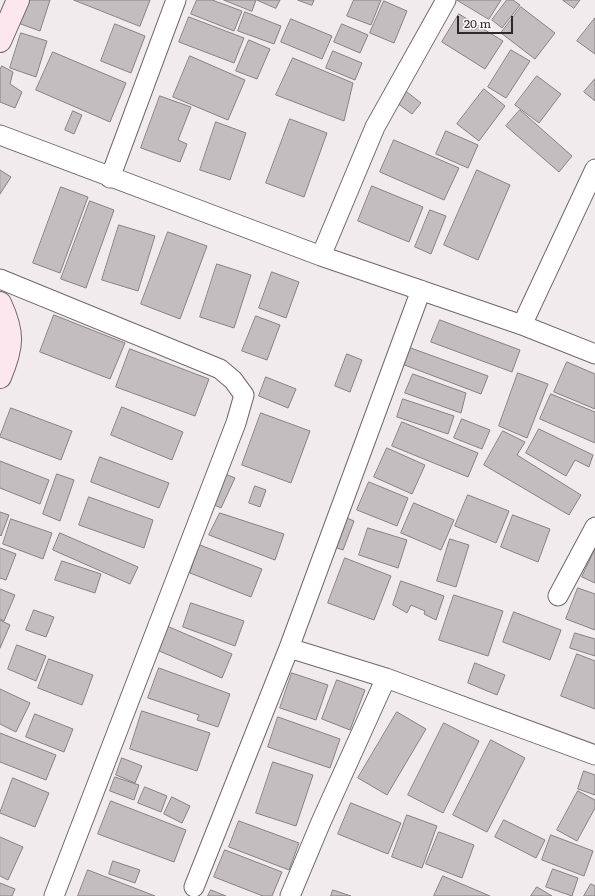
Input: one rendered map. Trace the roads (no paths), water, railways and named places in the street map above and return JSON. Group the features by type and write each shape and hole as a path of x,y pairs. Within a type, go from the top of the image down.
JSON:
{"street":[{"path":"0,41 18,0"},
{"path":"110,178 176,0"},
{"path":"321,256 375,127 446,0"},
{"path":"0,135 110,178 321,256 522,325 595,354"},
{"path":"522,325 595,169"},
{"path":"0,279 220,369 233,380 244,395 236,423 54,896"},
{"path":"194,887 288,648 421,290"},
{"path":"0,303 7,319 11,337 8,358 0,377"},
{"path":"558,596 595,527"},
{"path":"288,648 386,678 595,755"},
{"path":"290,896 321,822 386,678"}]}
